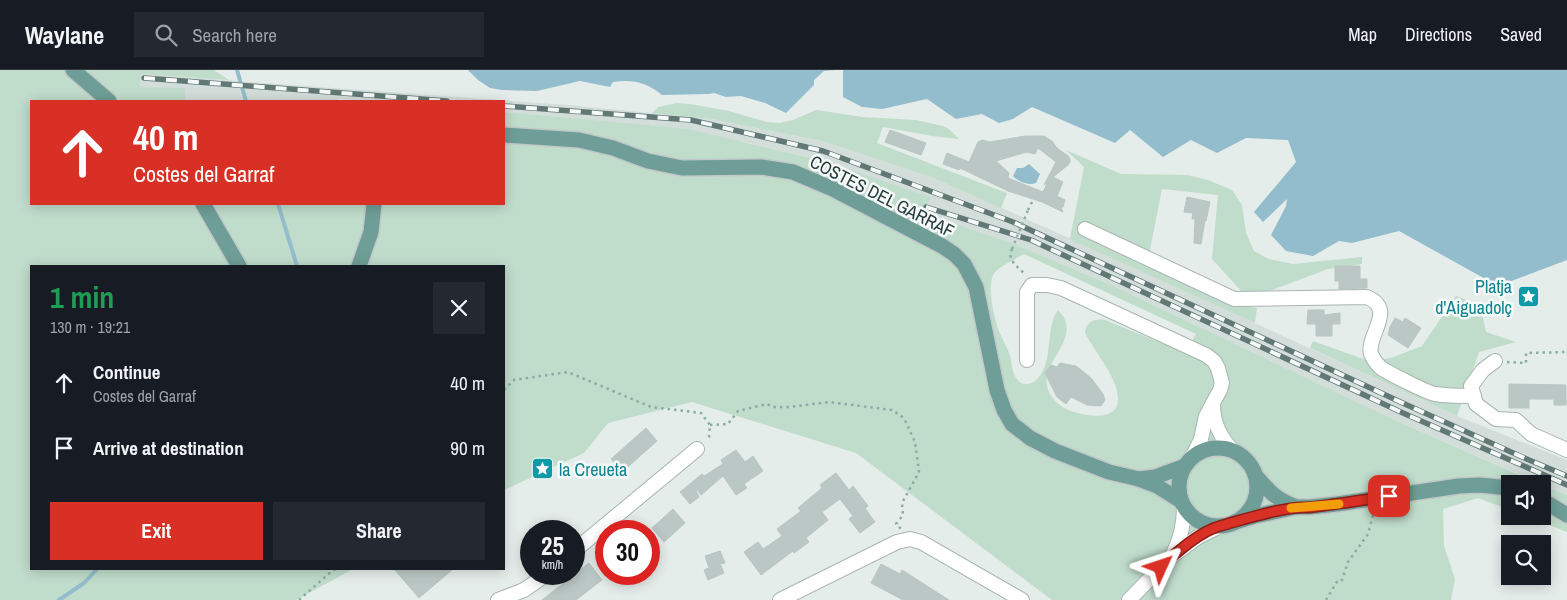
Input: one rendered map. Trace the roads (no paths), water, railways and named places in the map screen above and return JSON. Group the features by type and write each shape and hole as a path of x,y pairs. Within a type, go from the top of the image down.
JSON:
{"main road":[{"path":"73,70 108,100"},
{"name":"COSTES DEL GARRAF","path":"505,135 579,140 612,148 648,161 682,168 761,167 793,172 833,190 942,246 964,264 976,287 997,390 1004,410 1012,424 1030,438 1055,451 1109,472 1139,479 1157,486 1183,504"},
{"path":"204,205 238,265"},
{"path":"359,265 371,232 374,205"},
{"path":"1296,507 1281,501 1270,492 1246,460 1233,451 1212,449 1201,452 1189,462 1179,483 1183,504 1191,515 1199,522 1220,526 1296,507 1337,504 1459,486 1479,485 1501,487"},
{"name":"COSTES DEL GARRAF","path":"1139,479 1155,477 1189,462"},
{"path":"1235,522 1244,516 1254,502 1257,491 1255,474"},
{"path":"1551,505 1567,514"}],"street":[{"path":"1085,229 1234,299 1368,298 1376,301 1380,307 1380,315 1370,352 1381,368 1433,394 1474,396"},
{"path":"1027,360 1027,292 1032,285 1048,285 1061,288 1206,355 1214,361 1218,368 1221,376 1220,390 1206,416 1200,439 1189,462"},
{"path":"1495,361 1483,370 1471,386 1476,404 1496,419 1516,420 1531,434 1567,450"},
{"path":"1213,404 1213,414 1218,432 1233,451"},
{"path":"585,542 696,449"},
{"path":"1172,556 1184,526 1183,504"},
{"path":"1129,600 1172,556 1198,537 1220,526"},
{"path":"780,600 897,542 910,539 921,542 1022,600"},
{"path":"498,600 532,585"}],"water":[{"path":"468,70 836,70 824,71 814,80 814,85 786,113 765,103 741,96 726,97 714,93 662,95 645,84 632,81 613,82 610,87 580,81 537,91 502,90 490,88"},
{"path":"843,70 1567,70 1567,260 1498,286 1399,231 1352,243 1339,241 1313,256 1286,251 1271,235 1286,206 1287,199 1263,222 1254,212 1296,162 1288,140 1246,138 1217,153 1191,140 1163,157 1130,130 1115,143 1032,107 1013,119 999,123 982,114 956,119 927,99 882,109 862,107 843,97"},
{"path":"1029,164 1040,174 1036,183 1033,184 1024,183 1013,176 1017,168 1023,168"}],"waterway":[{"path":"237,70 246,100"},
{"path":"278,205 297,265"},
{"path":"59,600 84,583 96,570"}],"railway":[{"path":"144,78 434,100"},
{"path":"505,106 691,120 823,151 1013,222 1407,405 1567,476"},
{"path":"926,207 1031,240 1403,413 1567,485"}],"place":[{"name":"Platja d'Aiguadolç","path":"1528,296"},
{"name":"la Creueta","path":"543,469"}]}
